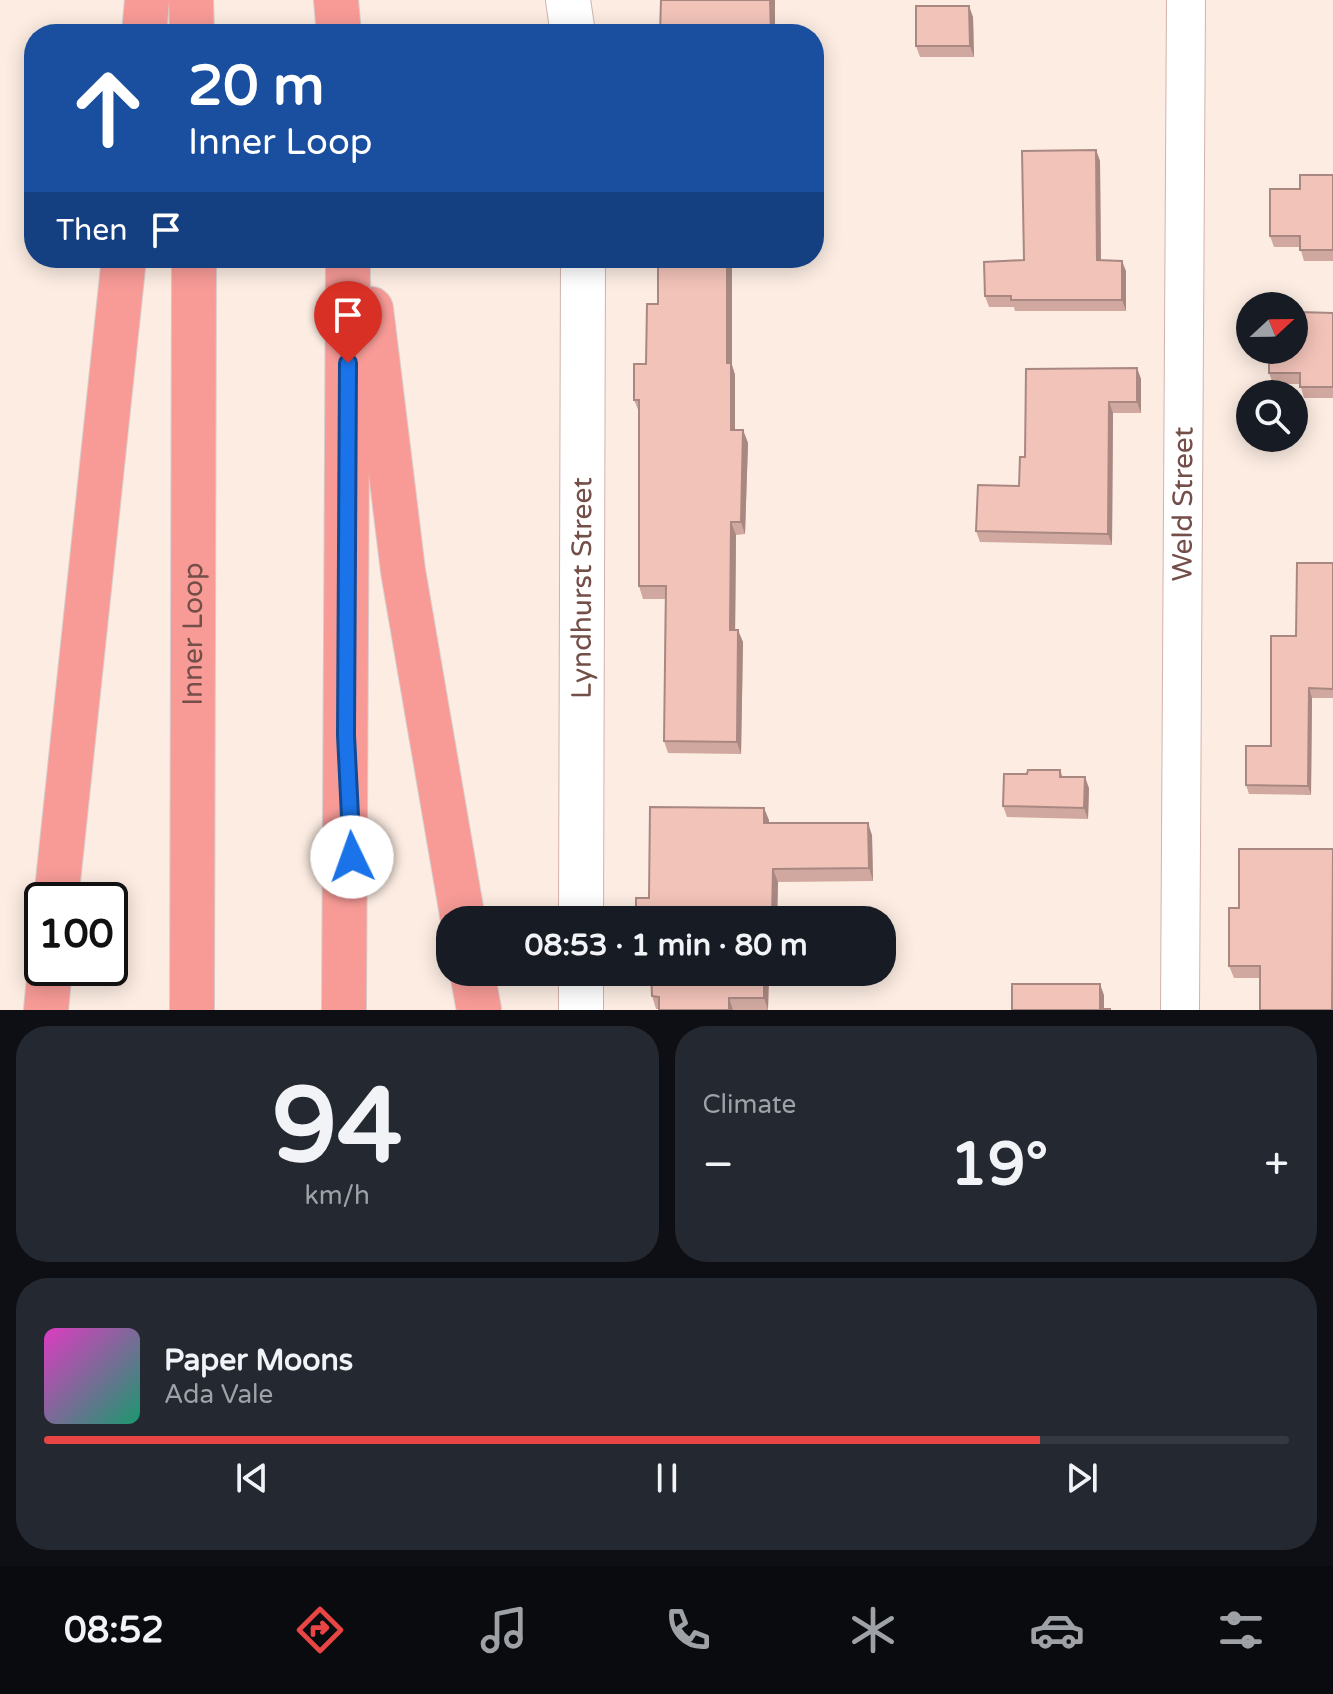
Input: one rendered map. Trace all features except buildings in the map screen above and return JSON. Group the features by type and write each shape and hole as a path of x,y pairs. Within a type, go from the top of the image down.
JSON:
{"highway":[{"path":"145,24 147,0"},
{"path":"191,0 192,24"},
{"path":"336,0 338,24"},
{"path":"58,882 123,268"},
{"name":"Inner Loop","path":"194,268 194,1010"},
{"path":"344,1010 348,268"},
{"path":"366,268 403,571 461,906"},
{"path":"346,735 359,1010"},
{"path":"46,1010 48,986"},
{"path":"475,986 479,1010"}],"street":[{"path":"568,0 572,24"},
{"name":"Weld Street","path":"1180,1010 1186,0"},
{"name":"Lyndhurst Street","path":"581,906 583,268"},
{"path":"581,986 581,1010"}],"route":[{"path":"348,363 346,735 352,857"}]}
